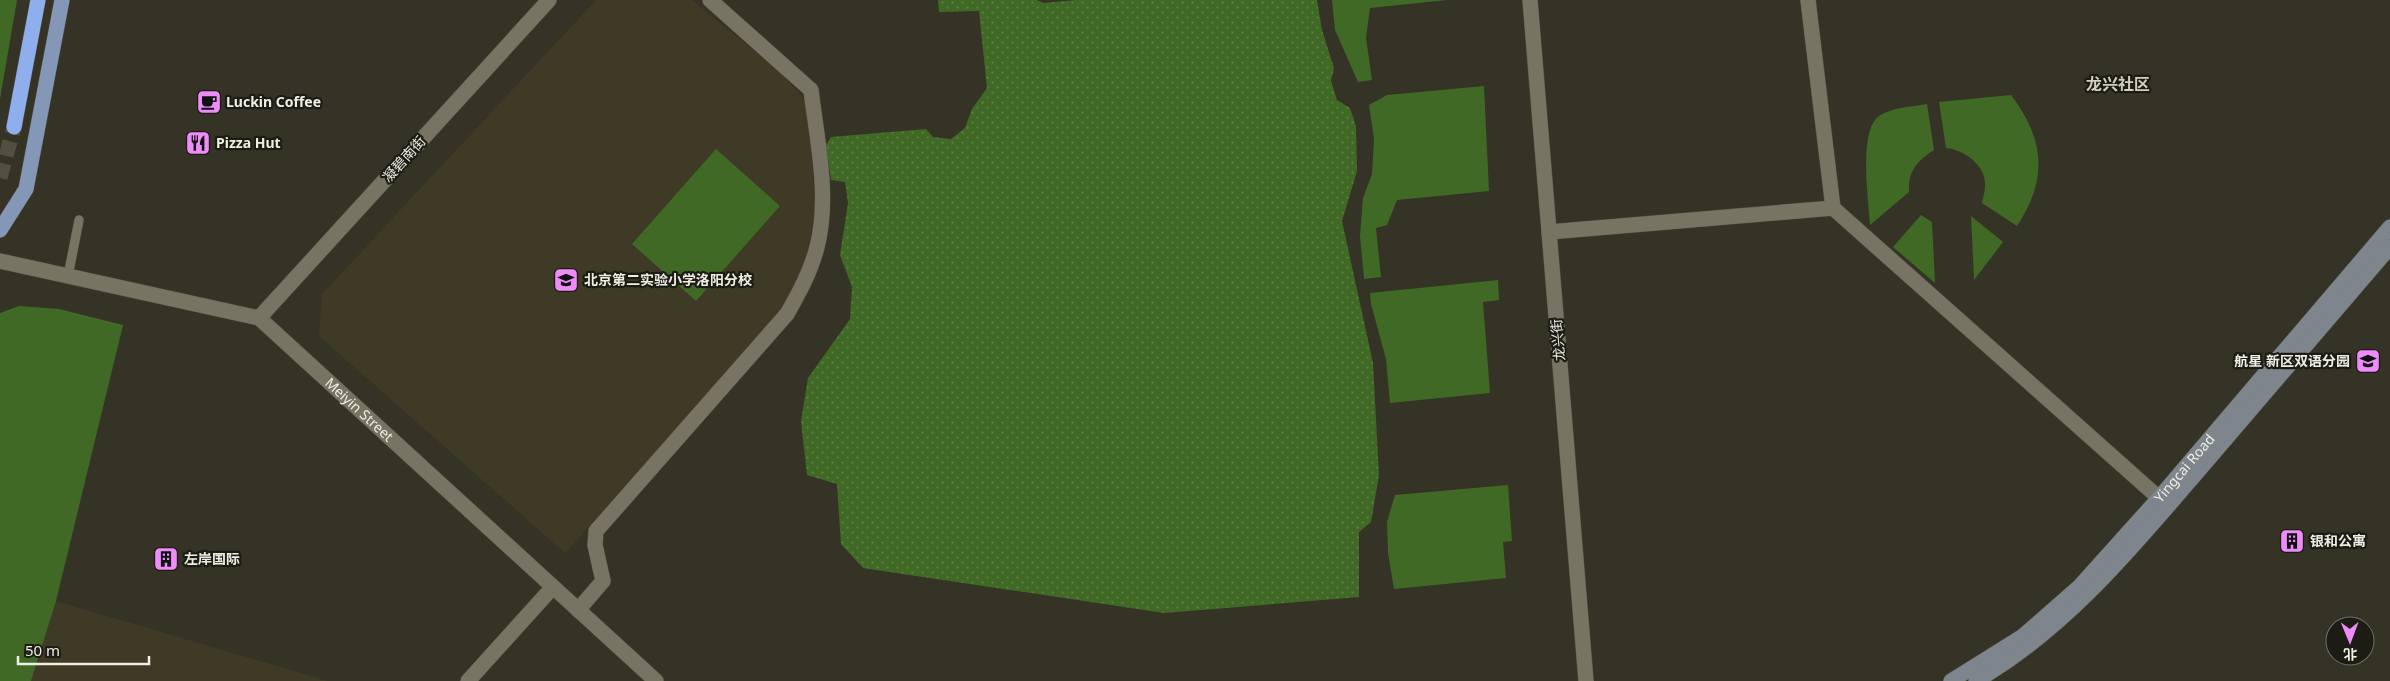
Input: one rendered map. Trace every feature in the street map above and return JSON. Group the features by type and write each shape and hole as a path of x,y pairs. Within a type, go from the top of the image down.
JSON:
{"highway":[{"path":"14,127 38,0"}],"main road":[{"path":"0,230 26,189 62,0"},
{"name":"Yingcai Road","path":"1951,681 2023,636 2079,587 2159,498 2390,227"},
{"name":"Yingcai Road","path":"1976,681 2031,645 2084,598 2170,503 2390,247"}],"street":[{"name":"凝碧南街","path":"259,318 549,0"},
{"path":"578,610 603,581 595,545 596,531 787,314 804,286 817,247 822,215 820,173 811,90 710,0"},
{"name":"龙兴街","path":"1530,0 1586,681"},
{"path":"1808,0 1834,208 2159,498"},
{"path":"1549,232 1834,208"},
{"path":"0,261 259,318"},
{"name":"Meiyin Street","path":"259,318 656,681"},
{"path":"468,681 553,587"}],"lane":[{"path":"68,276 79,220"}],"shaded area":[{"name":"北京第二实验小学洛阳分校","path":"596,0 692,0 781,73 807,102 816,210 805,266 782,312 565,553 319,336 322,294"},
{"path":"56,601 328,681 31,681"}],"green space":[{"path":"0,0 17,0 0,99"},
{"path":"938,0 1037,0 1043,3 1076,0 1317,0 1322,30 1334,68 1331,81 1337,100 1350,108 1356,126 1357,171 1342,221 1373,363 1379,475 1371,522 1359,532 1359,597 1164,613 863,568 841,544 837,484 807,475 801,421 808,378 850,319 852,287 840,255 848,203 845,182 831,180 826,145 831,137 926,129 933,137 951,139 965,128 972,109 987,88 979,11 939,12"},
{"path":"1332,0 1447,0 1370,8 1366,38 1372,80 1358,82 1335,30"},
{"path":"1484,86 1489,191 1397,200 1387,225 1376,228 1381,277 1364,279 1360,236 1363,198 1372,174 1374,139 1369,105 1387,95"},
{"path":"2011,95 2031,128 2038,160 2038,176 2034,192 2017,226 1982,203 1985,179 1979,166 1960,152 1946,148 1939,102"},
{"path":"1927,104 1934,150 1918,163 1912,172 1909,192 1870,225 1866,167 1869,136 1873,124 1884,113"},
{"path":"716,149 780,206 696,301 632,244"},
{"path":"1921,215 1932,222 1935,283 1893,247"},
{"path":"1971,216 2003,242 1974,280"},
{"path":"1498,280 1499,300 1483,302 1490,393 1390,403 1386,359 1371,304 1370,293"},
{"path":"19,306 59,309 123,325 56,601 31,681 0,681 0,313"},
{"path":"1508,485 1512,541 1503,542 1506,578 1394,589 1388,553 1387,522 1395,495"}],"tunnel":[{"path":"0,178 14,127"}],"place":[{"name":"Luckin Coffee","path":"209,102"},
{"name":"Pizza Hut","path":"198,143"},
{"name":"北京第二实验小学洛阳分校","path":"566,280"},
{"name":"航星 新区双语分园","path":"2368,361"},
{"name":"银和公寓","path":"2292,541"},
{"name":"左岸国际","path":"166,559"}],"district":[{"name":"龙兴社区","path":"2118,84"}]}
